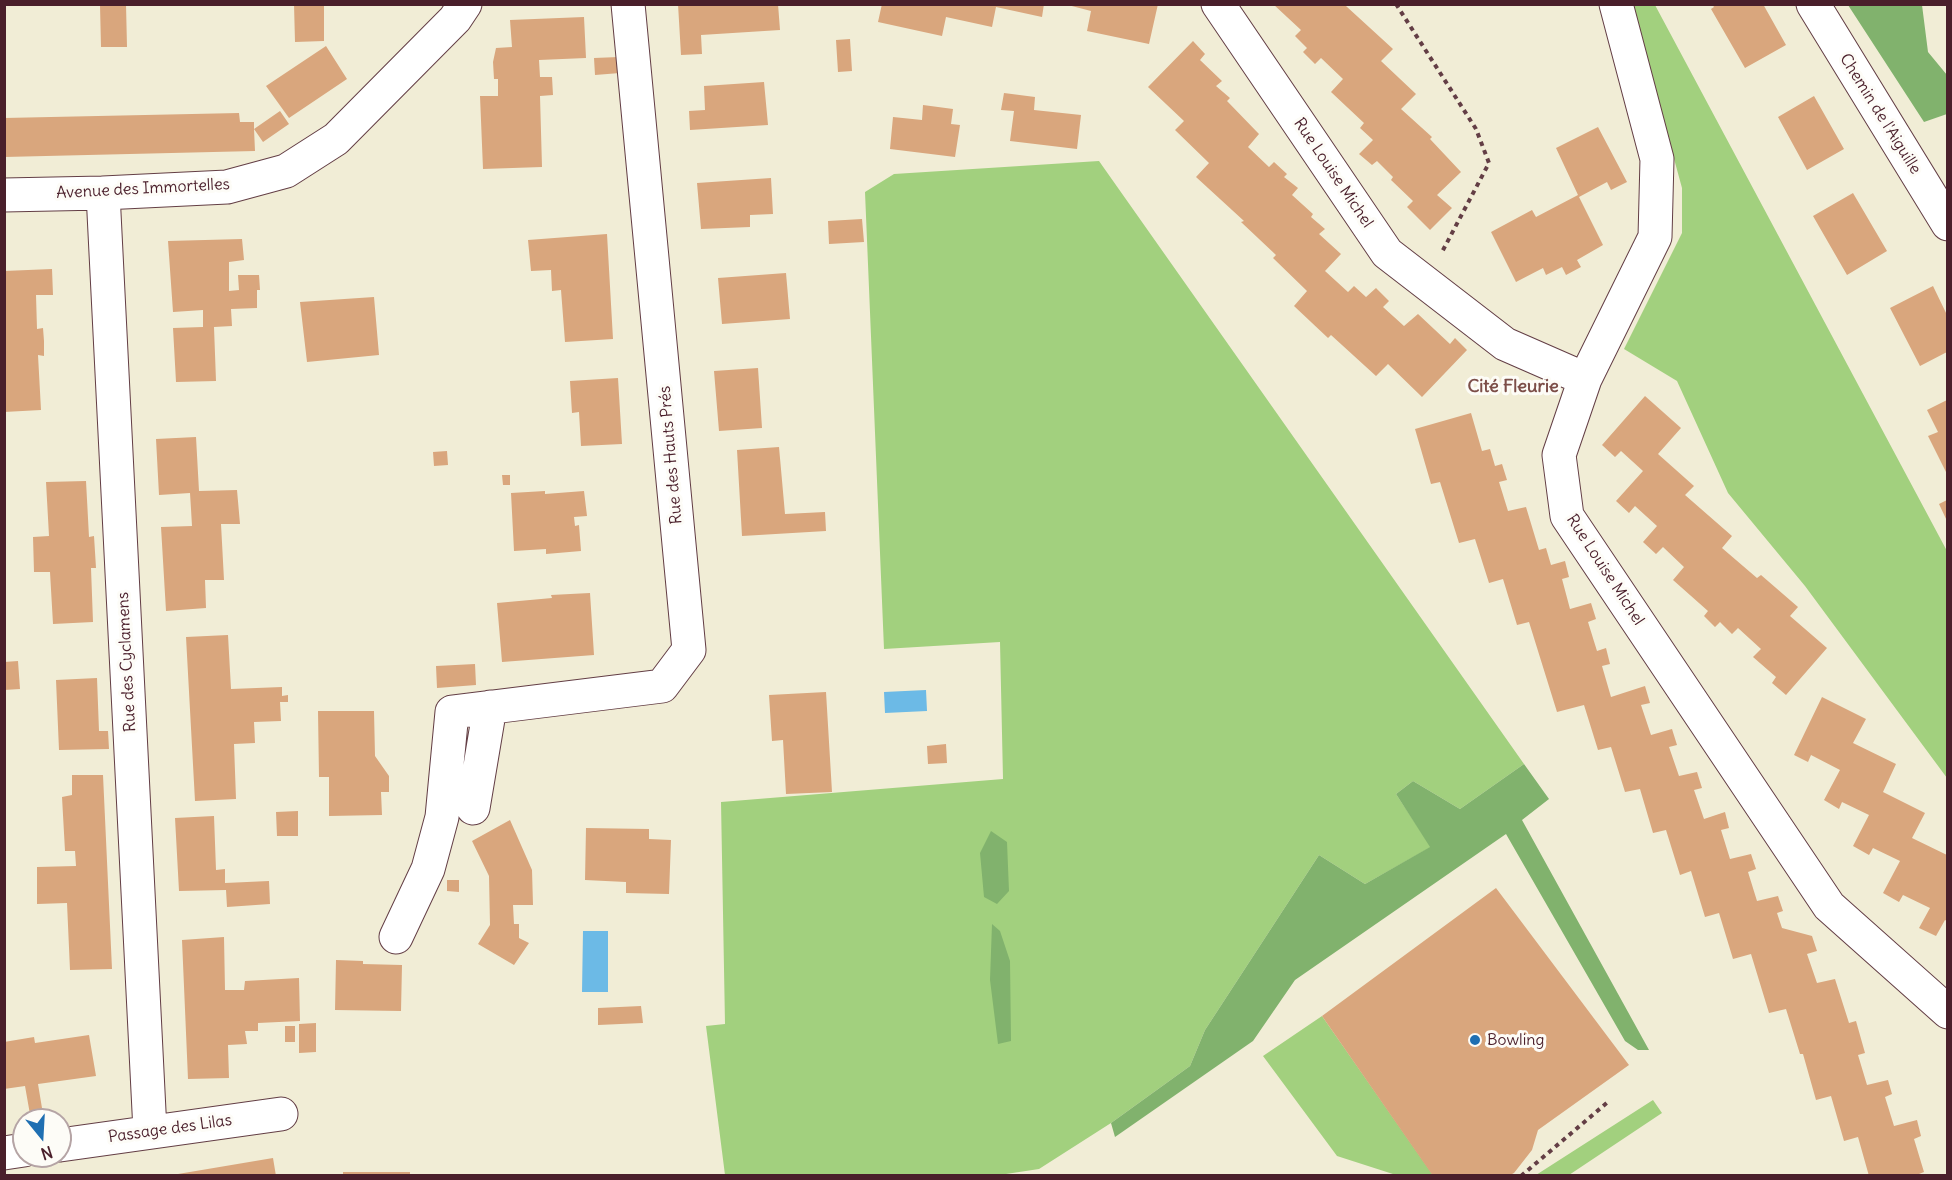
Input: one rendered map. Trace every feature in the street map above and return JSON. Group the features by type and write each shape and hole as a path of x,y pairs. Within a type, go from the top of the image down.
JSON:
{"street":[{"name":"Avenue des Immortelles","path":"4,195 227,187 286,171 336,139 455,19 465,4"},
{"name":"Rue des Hauts Prés","path":"396,937 428,868 442,817 452,712 662,686 689,650 628,4"},
{"name":"Rue Louise Michel","path":"1218,4 1387,252 1505,344 1585,379 1559,455 1567,516 1829,906 1947,1012"},
{"path":"1585,379 1655,237 1657,159 1616,4"},
{"name":"Chemin de l'Aiguille","path":"1813,4 1947,224"},
{"name":"Rue des Cyclamens","path":"104,193 150,1131"},
{"path":"473,808 490,707"},
{"name":"Passage des Lilas","path":"72,1143 281,1114"}],"path":[{"path":"1396,4 1476,129 1489,163 1426,282"},
{"path":"1521,1176 1610,1101"}],"green space":[{"path":"1632,5 1655,5 1947,551 1947,778 1805,586 1728,493 1677,381 1624,349 1682,233 1682,188"},
{"path":"1848,5 1922,5 1928,52 1947,75 1947,114 1924,122"},
{"path":"1099,161 1524,764 1460,809 1413,781 1396,794 1431,847 1365,884 1319,855 1205,1030 1190,1066 1111,1123 1039,1169 1005,1176 725,1175 706,1026 725,1024 721,802 1003,779 1000,642 884,649 865,192 894,174"},
{"path":"1524,764 1549,799 1522,820 1649,1050 1638,1050 1625,1041 1506,834 1295,980 1253,1041 1115,1137 1111,1123 1190,1066 1205,1030 1319,855 1365,884 1430,847 1396,794 1413,781 1460,809"},
{"path":"991,831 1007,842 1009,891 997,904 984,897 980,853"},
{"path":"992,924 1000,931 1010,961 1011,1041 998,1044 990,980"},
{"path":"1322,1016 1433,1175 1396,1175 1337,1156 1263,1056"},
{"path":"1653,1100 1662,1113 1569,1175 1536,1175"}],"water":[{"path":"926,690 927,711 885,713 884,692"},
{"path":"583,931 608,931 608,992 582,992"}],"building":[{"path":"126,4 127,47 101,47 100,5"},
{"path":"294,4 324,4 324,41 295,42"},
{"path":"678,4 778,4 780,30 701,35 702,54 681,55"},
{"path":"882,4 1044,4 1042,17 996,7 992,27 946,17 942,36 878,22"},
{"path":"1064,4 1158,4 1149,44 1087,31 1091,11"},
{"path":"1273,4 1347,4 1346,6 1393,49 1381,61 1416,94 1401,109 1432,137 1430,139 1461,172 1437,195 1452,208 1430,230 1407,207 1413,201 1391,180 1393,177 1377,161 1372,165 1359,154 1373,140 1360,128 1364,123 1331,92 1343,79 1321,58 1315,64 1303,52 1307,48 1295,36 1301,30"},
{"path":"1712,4 1763,4 1786,45 1745,68 1711,9 1714,7"},
{"path":"584,17 586,58 539,60 540,77 552,77 553,95 540,96 542,167 483,169 480,96 498,96 498,79 494,79 493,62 496,48 512,47 510,20"},
{"path":"850,39 852,71 838,72 836,40"},
{"path":"1193,41 1205,54 1200,60 1222,81 1216,86 1230,98 1227,101 1259,134 1248,147 1269,167 1274,162 1287,174 1284,177 1298,188 1292,195 1313,214 1311,217 1325,229 1319,234 1341,254 1325,271 1348,292 1354,286 1366,297 1376,288 1389,301 1383,307 1404,326 1418,314 1450,344 1455,338 1467,350 1422,397 1388,364 1376,376 1331,335 1328,338 1294,306 1307,291 1273,258 1276,255 1241,222 1244,221 1196,177 1209,163 1175,130 1184,121 1148,87"},
{"path":"326,46 347,79 289,118 266,86"},
{"path":"619,57 620,73 595,75 594,58"},
{"path":"764,82 768,125 690,130 689,111 705,110 704,86"},
{"path":"1004,93 1035,97 1034,110 1081,115 1077,149 1010,141 1014,111 1001,110"},
{"path":"1814,96 1844,149 1807,170 1778,117"},
{"path":"923,105 953,109 951,124 960,125 955,157 890,149 893,117 922,120"},
{"path":"280,111 289,124 263,142 254,129"},
{"path":"239,113 240,122 254,122 255,151 4,157 4,118"},
{"path":"1598,127 1627,182 1611,190 1607,182 1579,197 1603,245 1577,260 1581,267 1566,275 1562,267 1546,275 1543,268 1516,282 1491,232 1532,210 1536,217 1578,195 1556,148"},
{"path":"771,178 773,214 750,215 750,227 701,229 697,183"},
{"path":"1853,193 1887,251 1847,275 1813,216"},
{"path":"862,219 864,242 829,244 828,221"},
{"path":"607,234 613,339 565,342 561,290 552,291 551,270 531,271 528,240"},
{"path":"242,239 244,260 229,262 229,291 239,290 238,275 259,275 260,290 257,290 257,308 231,309 232,326 214,327 216,381 176,382 173,328 203,327 203,310 173,312 168,241"},
{"path":"52,269 53,295 36,295 37,329 43,328 44,341 44,356 38,355 41,410 4,412 4,271"},
{"path":"786,273 790,319 722,324 718,278"},
{"path":"1933,286 1947,315 1947,352 1920,366 1890,308"},
{"path":"374,297 379,355 307,362 300,302"},
{"path":"758,368 762,428 719,431 714,371"},
{"path":"618,378 622,444 581,446 579,412 572,413 570,381"},
{"path":"1645,396 1681,428 1658,454 1694,486 1685,495 1732,536 1722,548 1757,578 1761,575 1798,607 1790,616 1827,648 1786,695 1772,683 1776,677 1753,657 1761,649 1738,628 1732,634 1720,622 1715,627 1704,616 1708,611 1673,580 1684,567 1663,547 1656,554 1643,542 1657,526 1635,506 1629,513 1616,501 1643,471 1621,451 1615,457 1602,445"},
{"path":"1947,400 1947,474 1928,436 1938,432 1927,410"},
{"path":"1471,413 1482,451 1490,449 1495,466 1502,464 1507,480 1499,482 1508,511 1526,507 1539,550 1546,548 1551,565 1565,561 1569,577 1562,579 1570,609 1591,603 1596,619 1588,622 1597,651 1606,648 1610,664 1602,666 1611,697 1645,686 1650,703 1641,705 1651,735 1672,729 1677,745 1669,747 1679,776 1697,772 1702,788 1694,790 1704,819 1725,812 1729,828 1721,830 1730,859 1751,854 1756,869 1748,872 1757,901 1778,896 1783,911 1777,913 1782,928 1812,936 1817,951 1807,954 1817,983 1835,979 1849,1023 1856,1021 1865,1053 1858,1055 1867,1085 1888,1080 1892,1094 1885,1097 1894,1126 1917,1120 1921,1136 1914,1139 1924,1172 1914,1176 1869,1176 1858,1137 1844,1141 1831,1096 1816,1100 1803,1054 1800,1054 1786,1009 1769,1013 1751,954 1733,959 1719,913 1705,917 1691,871 1680,875 1666,830 1653,833 1640,789 1625,792 1611,747 1598,750 1584,705 1557,712 1529,622 1517,625 1503,579 1489,583 1475,539 1459,543 1440,482 1431,484 1415,429"},
{"path":"196,437 199,491 237,490 240,524 221,524 224,580 205,580 206,608 166,611 161,527 192,526 190,493 159,495 156,439"},
{"path":"779,447 785,514 825,512 826,531 742,536 737,450"},
{"path":"447,451 448,465 434,466 433,452"},
{"path":"502,475 510,475 510,485 503,485"},
{"path":"86,481 89,537 94,536 96,568 91,568 93,622 53,624 50,572 34,572 33,537 49,536 46,482"},
{"path":"545,491 545,494 584,491 587,516 574,517 575,526 579,525 581,551 546,554 546,549 514,551 511,493"},
{"path":"1947,500 1947,521 1939,504"},
{"path":"590,593 594,655 502,662 497,603 552,598 551,595"},
{"path":"228,635 231,689 282,687 282,696 288,695 288,702 280,702 281,721 254,722 255,743 234,744 236,799 195,801 186,637"},
{"path":"18,661 20,689 4,690 4,662"},
{"path":"475,664 476,685 437,688 436,666"},
{"path":"97,678 99,731 108,731 109,749 59,750 56,680"},
{"path":"826,692 832,792 786,794 783,740 772,741 769,695"},
{"path":"1822,697 1866,719 1853,743 1896,764 1883,792 1925,813 1912,838 1947,855 1947,921 1945,920 1936,936 1919,928 1930,908 1903,895 1899,902 1883,893 1900,861 1873,848 1869,855 1853,846 1869,815 1842,802 1839,809 1824,800 1840,770 1811,755 1808,762 1794,755"},
{"path":"318,711 374,711 375,756 389,776 389,792 381,792 382,815 329,816 329,777 319,777"},
{"path":"946,744 947,763 928,764 927,746"},
{"path":"72,775 103,775 112,969 70,970 67,903 37,904 37,867 76,866 75,851 65,851 62,797 72,795"},
{"path":"298,811 298,836 277,836 276,812"},
{"path":"214,816 216,870 225,869 225,883 269,881 270,904 227,907 226,890 179,891 175,818"},
{"path":"510,820 532,870 533,905 513,905 514,924 519,924 519,938 529,943 514,965 478,944 490,925 489,876 472,841"},
{"path":"586,828 649,829 649,839 671,840 669,894 626,893 626,882 585,880"},
{"path":"447,880 459,880 459,892 447,891"},
{"name":"Bowling","path":"1496,888 1629,1065 1538,1130 1532,1150 1514,1173 1508,1176 1433,1176 1322,1016"},
{"path":"224,937 225,990 244,990 245,981 299,978 300,1021 258,1023 258,1031 245,1031 247,1044 228,1045 229,1078 188,1079 182,940"},
{"path":"336,960 363,961 363,964 402,965 401,1011 335,1010"},
{"path":"641,1006 643,1023 598,1025 598,1008"},
{"path":"316,1023 316,1052 299,1053 299,1024"},
{"path":"285,1026 295,1026 295,1042 285,1042"},
{"path":"89,1035 96,1076 38,1084 42,1108 29,1108 25,1086 4,1089 4,1042 34,1037 35,1043"},
{"path":"273,1158 276,1176 178,1176 178,1174"},
{"path":"343,1172 410,1172 410,1176 343,1176"}],"place":[{"name":"Bowling","path":"1475,1040"}],"district":[{"name":"Cité Fleurie","path":"1513,387"}]}
